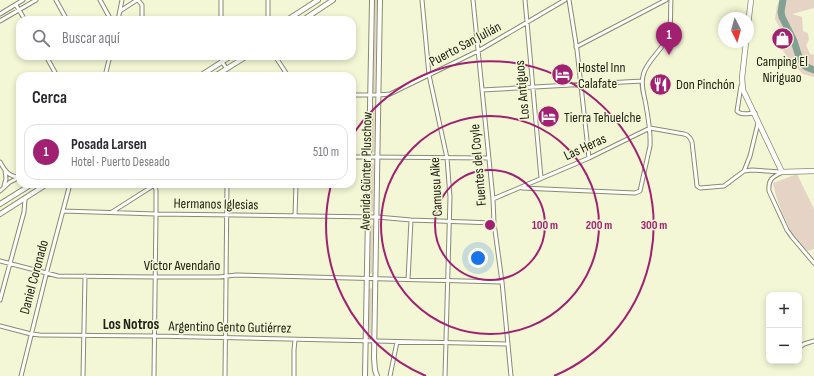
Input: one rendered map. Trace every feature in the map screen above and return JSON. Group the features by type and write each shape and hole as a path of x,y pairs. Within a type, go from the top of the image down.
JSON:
{"main road":[{"path":"750,12 751,0"},
{"path":"745,48 742,78 743,90 782,172 814,171"}],"street":[{"path":"0,14 23,0"},
{"path":"0,21 36,0"},
{"path":"56,0 65,16"},
{"path":"100,0 109,16"},
{"path":"119,16 122,0"},
{"path":"120,11 137,0 142,5 142,16"},
{"path":"221,0 221,16"},
{"path":"268,0 268,16"},
{"path":"309,16 333,0"},
{"name":"Avenida Günter Pluschow","path":"365,376 372,0"},
{"name":"Avenida Günter Pluschow","path":"377,376 374,364 374,341 380,0"},
{"name":"Camusu Aike","path":"422,0 429,75 447,158 450,197 445,376"},
{"name":"Fuentes del Coyle","path":"472,0 511,376"},
{"name":"Los Antiguos","path":"525,0 541,178"},
{"name":"Puerto San Julián","path":"356,95 390,94 478,52 565,0"},
{"path":"569,0 581,84 589,158"},
{"path":"576,47 666,0"},
{"path":"519,187 636,193 640,191 650,146 650,128 642,81 644,70 669,35 671,0"},
{"path":"293,16 317,1 320,9"},
{"path":"16,4 23,16"},
{"path":"48,60 55,72"},
{"path":"106,72 109,60"},
{"path":"206,72 225,60"},
{"path":"222,72 241,60"},
{"path":"278,60 285,72"},
{"path":"222,62 227,69"},
{"path":"742,78 737,111 743,114 755,113"},
{"path":"482,90 642,81"},
{"path":"744,171 750,156 758,121"},
{"path":"650,128 687,135 690,138 693,146 697,186 700,188 724,186 744,171 752,170 782,172"},
{"name":"Las Heras","path":"493,199 589,158 650,128"},
{"path":"356,157 489,158"},
{"path":"0,162 5,170 12,176 16,176"},
{"path":"3,188 6,182 5,170"},
{"path":"782,172 770,180 769,191 792,237 814,263"},
{"path":"0,191 16,179"},
{"path":"0,204 26,188"},
{"path":"0,214 41,188"},
{"name":"Daniel Coronado","path":"21,376 30,334 69,188"},
{"path":"112,212 149,188"},
{"path":"154,376 156,188"},
{"path":"225,376 227,188"},
{"path":"296,188 296,216"},
{"path":"0,300 24,212 25,199"},
{"name":"Hermanos Iglesias","path":"63,211 156,214 377,217 411,220 494,222"},
{"path":"408,280 411,220"},
{"name":"Víctor Avendaño","path":"0,262 58,276 155,277 236,275 502,282"},
{"path":"83,376 85,276"},
{"name":"Argentino Gento Gutiérrez","path":"0,326 40,336 154,336 508,344"},
{"path":"294,376 294,350 296,340"},
{"path":"802,346 814,341"},
{"path":"390,376 397,342"}],"shaded area":[{"path":"375,0 377,0 375,91 373,92"},
{"path":"779,0 814,0 814,8 792,14 802,17 803,31 808,33 809,40 806,45 810,54 814,55 814,77 803,74 783,51 787,42 775,19"},
{"path":"374,105 374,152 372,152 373,106"},
{"path":"373,163 373,211 371,212 372,164"},
{"path":"797,174 814,209 814,249 808,251 799,243 787,223 773,183"},
{"path":"371,224 373,225 371,274 370,273"},
{"path":"371,288 371,333 369,334 369,289"}],"waterway":[{"path":"783,0 781,12 782,17 794,41 799,57 805,66 814,70"}],"place":[{"name":"Camping El Niriguao","path":"782,39"},
{"name":"Posada Larsen","path":"669,55"},
{"name":"Hostel Inn Calafate","path":"562,75"},
{"name":"Don Pinchón","path":"661,84"},
{"name":"Tierra Tehuelche","path":"548,117"}],"district":[{"name":"Los Notros","path":"131,324"}]}
